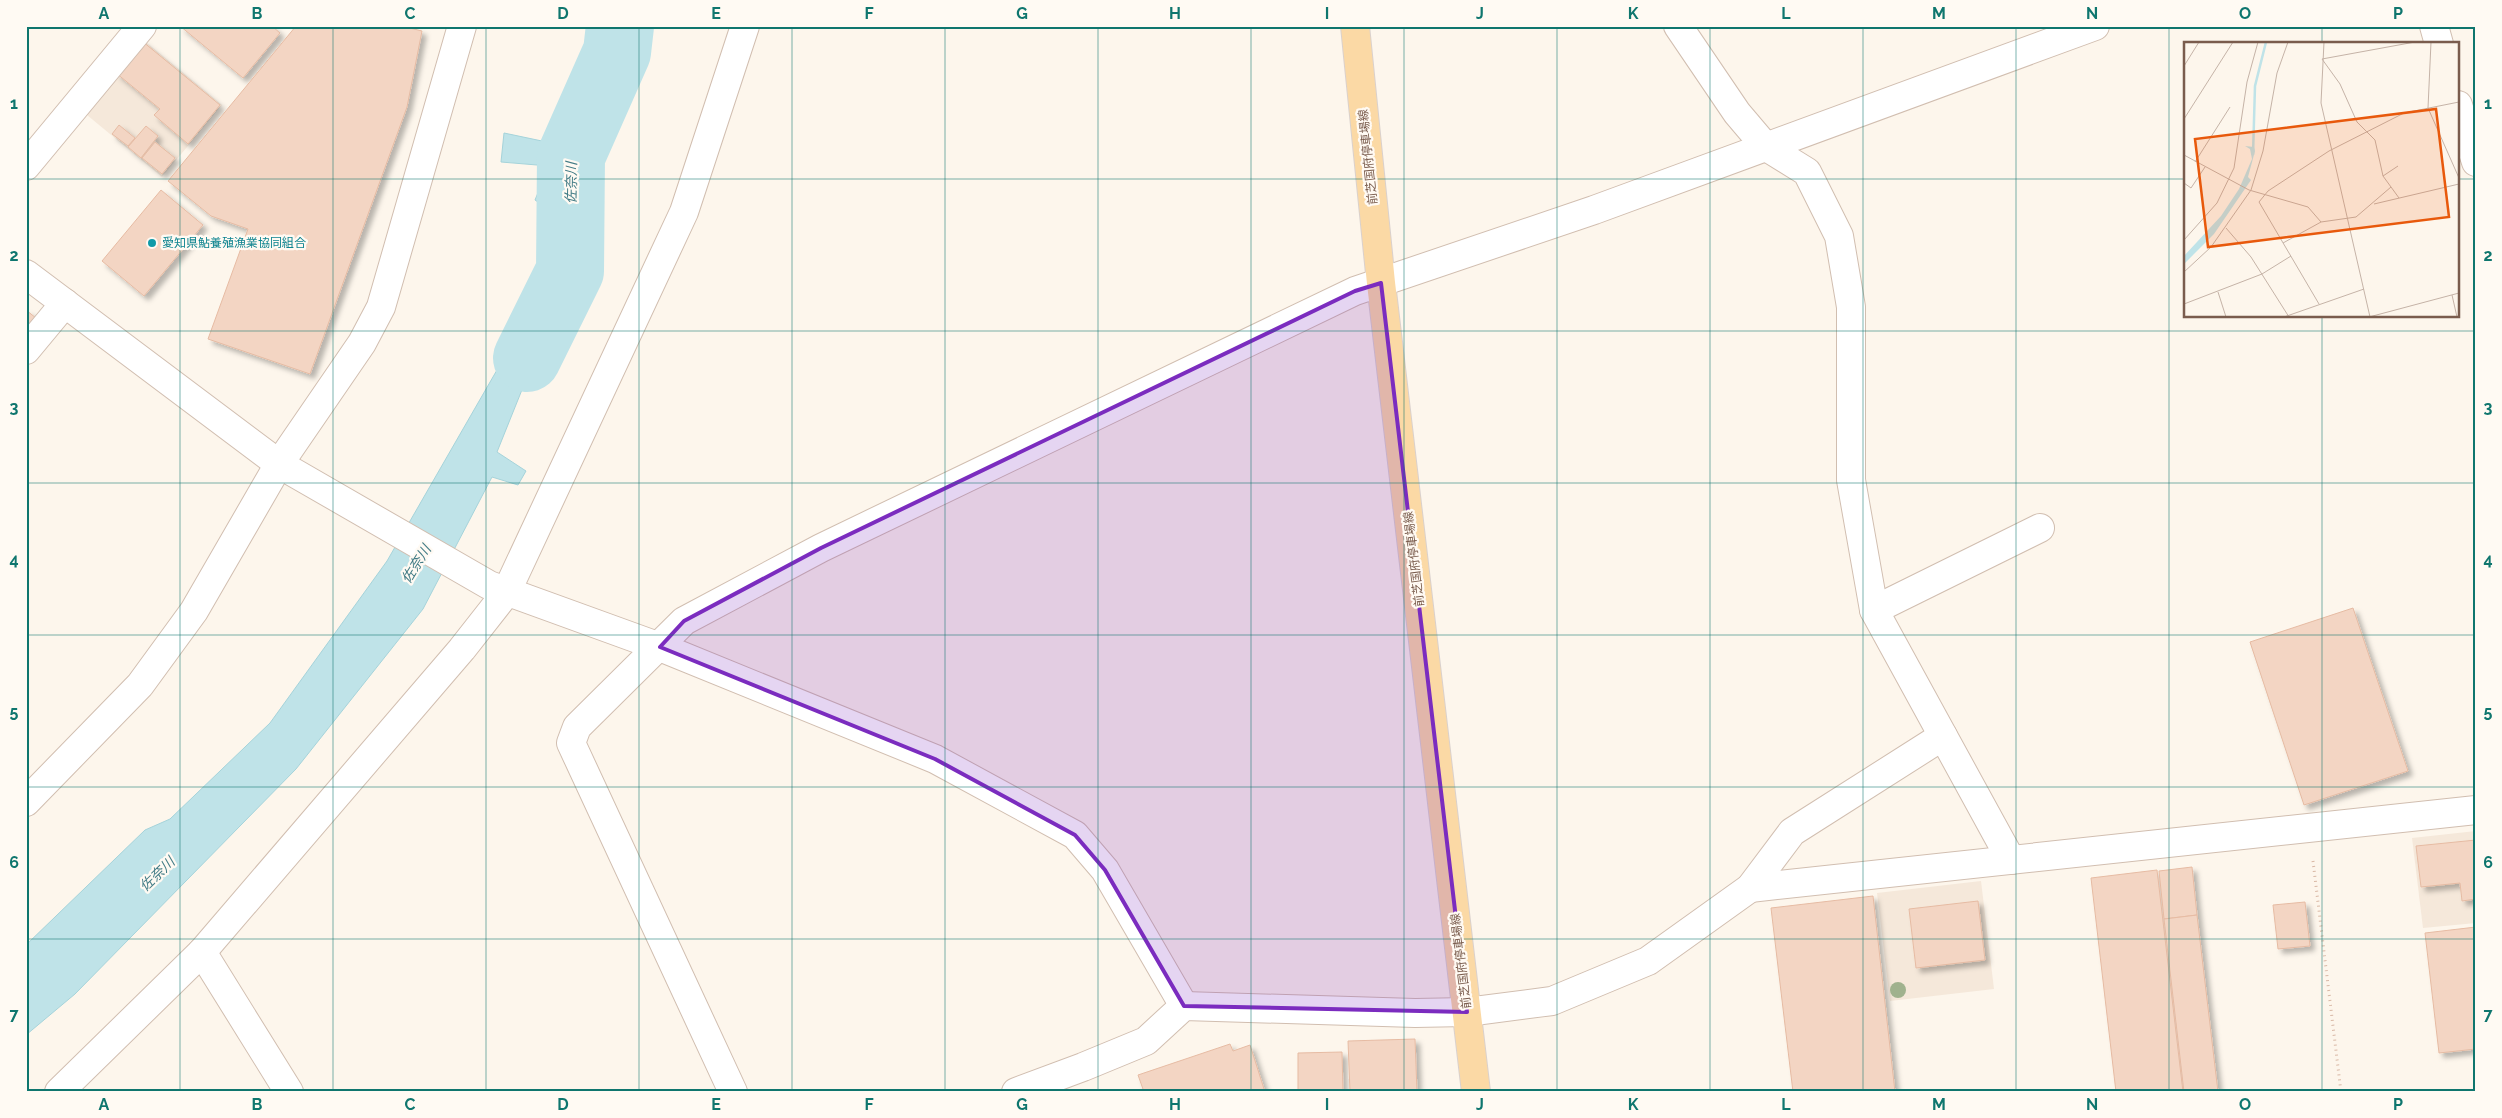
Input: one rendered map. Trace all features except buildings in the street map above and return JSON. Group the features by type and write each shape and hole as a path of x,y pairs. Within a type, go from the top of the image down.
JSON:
{"main road":[{"name":"前芝国府停車場線","path":"1355,26 1381,283 1476,1092"}],"street":[{"path":"26,166 142,26"},
{"path":"26,802 140,685 194,611 291,470 381,307 462,26"},
{"path":"59,1092 202,952 462,650 498,589 684,212 745,26"},
{"path":"1678,26 1737,113 1765,146 1807,172 1839,236 1851,307 1851,480 1874,610 2010,860"},
{"path":"733,1092 572,743 576,727 660,647 684,621 821,548 1355,291 1594,210 2095,26"},
{"path":"2434,26 2438,42"},
{"path":"2460,111 2476,162"},
{"path":"26,274 291,470 498,589 660,647 935,760 1075,835 1104,870 1184,1006"},
{"path":"26,350 65,303"},
{"path":"1874,610 2040,528"},
{"path":"1016,1092 1146,1041 1184,1006 1415,1013 1467,1012 1552,1001 1648,961 1750,888 1792,832 1943,736"},
{"path":"1750,888 2476,810"},
{"path":"202,952 288,1092"}],"path":[{"path":"2309,828 2341,1092"}],"highlighted area":[{"path":"1381,283 1467,1012 1184,1006 1105,870 1075,835 935,759 660,647 684,621 821,548 1355,291"}],"shaded area":[{"path":"141,38 222,105 162,177 81,110"},
{"path":"2476,831 2476,923 2423,928 2412,838"},
{"path":"1981,881 1994,989 1890,1001 1877,893"}],"water":[{"path":"504,133 594,152 585,189 601,193 497,452 526,471 518,485 492,477 423,609 296,769 75,994 26,1035 26,945 145,830 170,819 270,723 387,561 501,363 562,277 569,223 535,200 549,166 501,162"}],"waterway":[{"name":"佐奈川","path":"527,358 570,271 571,156 617,52 620,26"}],"place":[{"name":"愛知県鮎養殖漁業協同組合","path":"152,243"}]}
